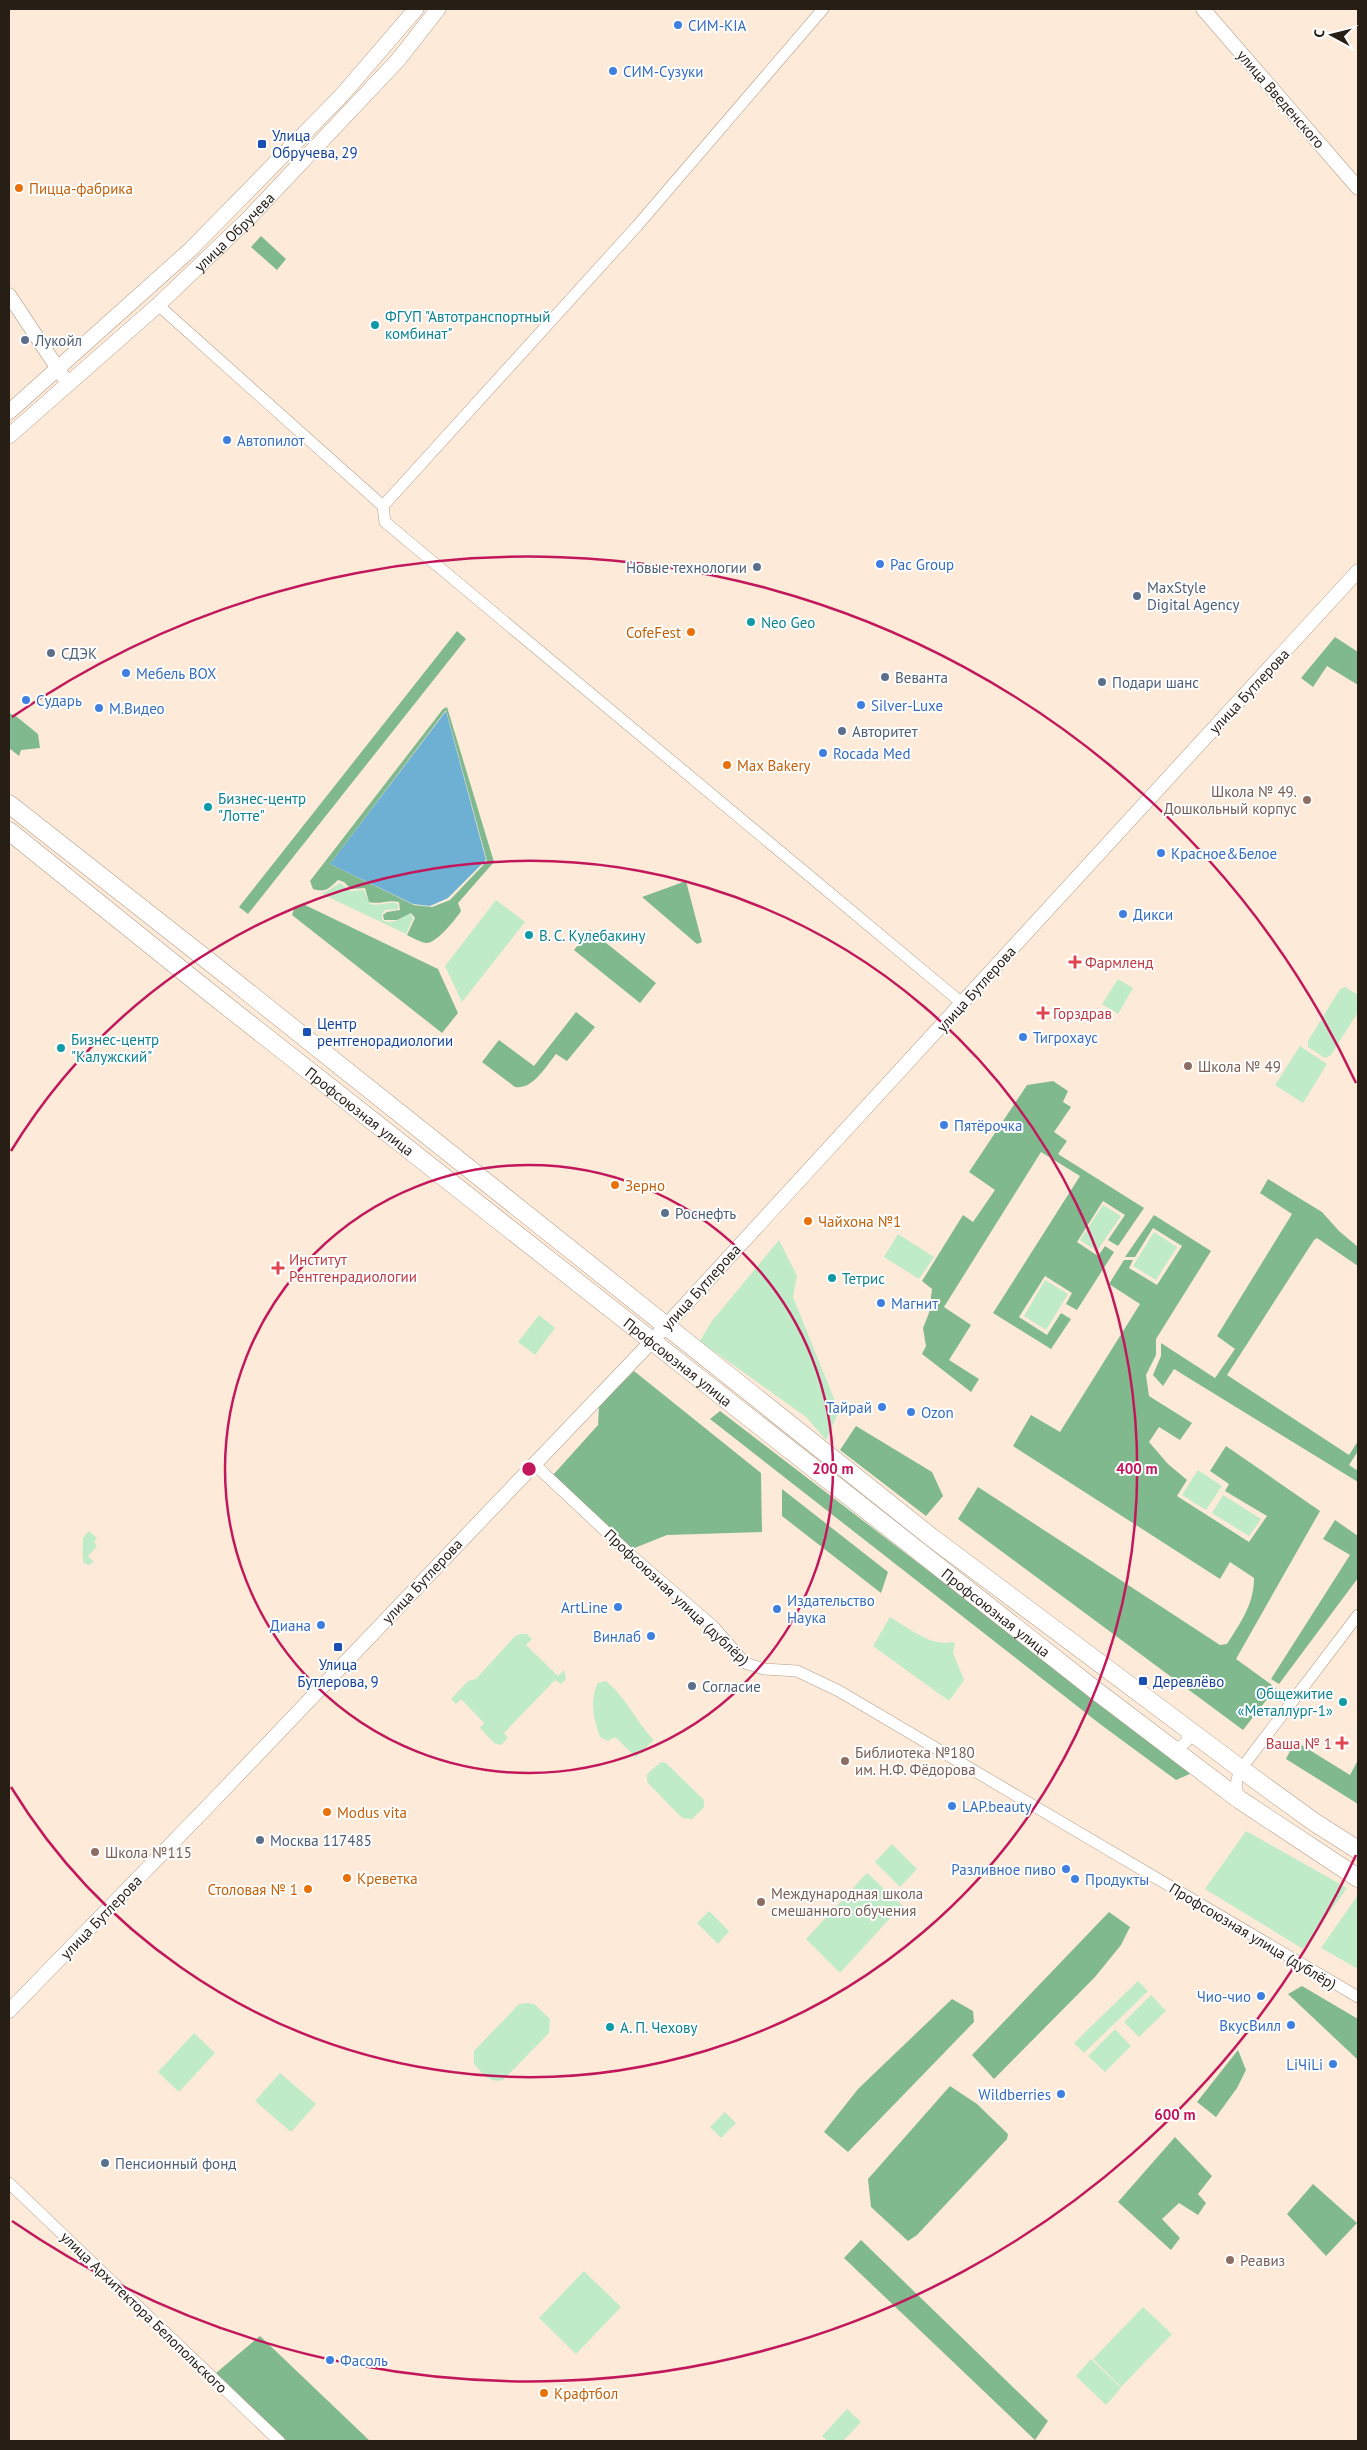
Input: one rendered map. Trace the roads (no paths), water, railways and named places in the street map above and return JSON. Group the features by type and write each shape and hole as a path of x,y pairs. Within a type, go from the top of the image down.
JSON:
{"main road":[{"name":"улица Обручева","path":"9,412 145,292 226,214 342,95 416,9"},
{"name":"улица Обручева","path":"9,436 158,305 248,219 398,60 438,9"},
{"name":"Профсоюзная улица","path":"9,804 538,1222 665,1327 942,1546 1241,1769 1314,1822 1358,1850"},
{"name":"Профсоюзная улица","path":"9,831 652,1341 1169,1746 1240,1800 1358,1878"}],"street":[{"path":"383,506 637,226 823,9"},
{"name":"улица Введенского","path":"1203,9 1358,188"},
{"path":"9,295 68,384"},
{"path":"158,305 383,506 385,522 963,1004"},
{"name":"улица Бутлерова","path":"9,2011 213,1801 652,1341 1358,571"},
{"name":"Профсоюзная улица (дублёр)","path":"534,1463 632,1556 714,1628 745,1663 764,1669 797,1671 839,1691 1358,1997"},
{"path":"1240,1800 1236,1788 1236,1778 1241,1769 1358,1615"},
{"path":"1169,1746 1180,1747 1187,1741 1184,1725"},
{"name":"улица Архитектора Белопольского","path":"9,2184 279,2441"}],"water":[{"path":"446,711 486,860 448,898 430,906 413,904 330,864"}],"place":[{"name":"СИМ-KIA","path":"678,25"},
{"name":"СИМ-Сузуки","path":"613,71"},
{"name":"Улица Обручева, 29","path":"262,144"},
{"name":"Пицца-фабрика","path":"19,188"},
{"name":"ФГУП \"Автотранспортный комбинат\"","path":"375,325"},
{"name":"Лукойл","path":"25,340"},
{"name":"Автопилот","path":"227,440"},
{"name":"Pac Group","path":"880,564"},
{"name":"Новые технологии","path":"757,567"},
{"name":"MaxStyle Digital Agency","path":"1137,596"},
{"name":"Neo Geo","path":"751,622"},
{"name":"CofeFest","path":"691,632"},
{"name":"СДЭК","path":"51,653"},
{"name":"Мебель BOX","path":"126,673"},
{"name":"Веванта","path":"885,677"},
{"name":"Подари шанс","path":"1102,682"},
{"name":"Сударь","path":"26,700"},
{"name":"Silver-Luxe","path":"861,705"},
{"name":"М.Видео","path":"99,708"},
{"name":"Авторитет","path":"842,731"},
{"name":"Rocada Med","path":"823,753"},
{"name":"Max Bakery","path":"727,765"},
{"name":"Школа № 49. Дошкольный корпус","path":"1307,800"},
{"name":"Бизнес-центр \"Лотте\"","path":"208,807"},
{"name":"Красное&Белое","path":"1161,853"},
{"name":"Дикси","path":"1123,914"},
{"name":"В. С. Кулебакину","path":"529,935"},
{"name":"Фармленд","path":"1075,962"},
{"name":"Горздрав","path":"1043,1013"},
{"name":"Центр рентгенорадиологии","path":"307,1032"},
{"name":"Тигрохаус","path":"1023,1037"},
{"name":"Бизнес-центр \"Калужский\"","path":"61,1048"},
{"name":"Школа № 49","path":"1188,1066"},
{"name":"Пятёрочка","path":"944,1125"},
{"name":"Зерно","path":"615,1185"},
{"name":"Роснефть","path":"665,1213"},
{"name":"Чайхона №1","path":"808,1221"},
{"name":"Институт Рентгенрадиологии","path":"278,1268"},
{"name":"Тетрис","path":"832,1278"},
{"name":"Магнит","path":"881,1303"},
{"name":"Тайрай","path":"882,1407"},
{"name":"Ozon","path":"911,1412"},
{"name":"ArtLine","path":"618,1607"},
{"name":"Издательство Наука","path":"777,1609"},
{"name":"Диана","path":"321,1625"},
{"name":"Винлаб","path":"651,1636"},
{"name":"Улица Бутлерова, 9","path":"338,1647"},
{"name":"Деревлёво","path":"1143,1681"},
{"name":"Согласие","path":"692,1686"},
{"name":"Общежитие «Металлург-1»","path":"1343,1702"},
{"name":"Ваша № 1","path":"1342,1743"},
{"name":"Библиотека №180 им. Н.Ф. Фёдорова","path":"845,1761"},
{"name":"LAP.beauty","path":"952,1806"},
{"name":"Modus vita","path":"327,1812"},
{"name":"Москва 117485","path":"260,1840"},
{"name":"Школа №115","path":"95,1852"},
{"name":"Разливное пиво","path":"1066,1869"},
{"name":"Креветка","path":"347,1878"},
{"name":"Продукты","path":"1075,1879"},
{"name":"Столовая № 1","path":"308,1889"},
{"name":"Международная школа смешанного обучения","path":"761,1902"},
{"name":"Чио-чио","path":"1261,1996"},
{"name":"ВкусВилл","path":"1291,2025"},
{"name":"А. П. Чехову","path":"610,2027"},
{"name":"LiЧiLi","path":"1333,2064"},
{"name":"Wildberries","path":"1061,2094"},
{"name":"Пенсионный фонд","path":"105,2163"},
{"name":"Реавиз","path":"1230,2260"},
{"name":"Фасоль","path":"330,2360"},
{"name":"Крафтбол","path":"544,2393"}]}
